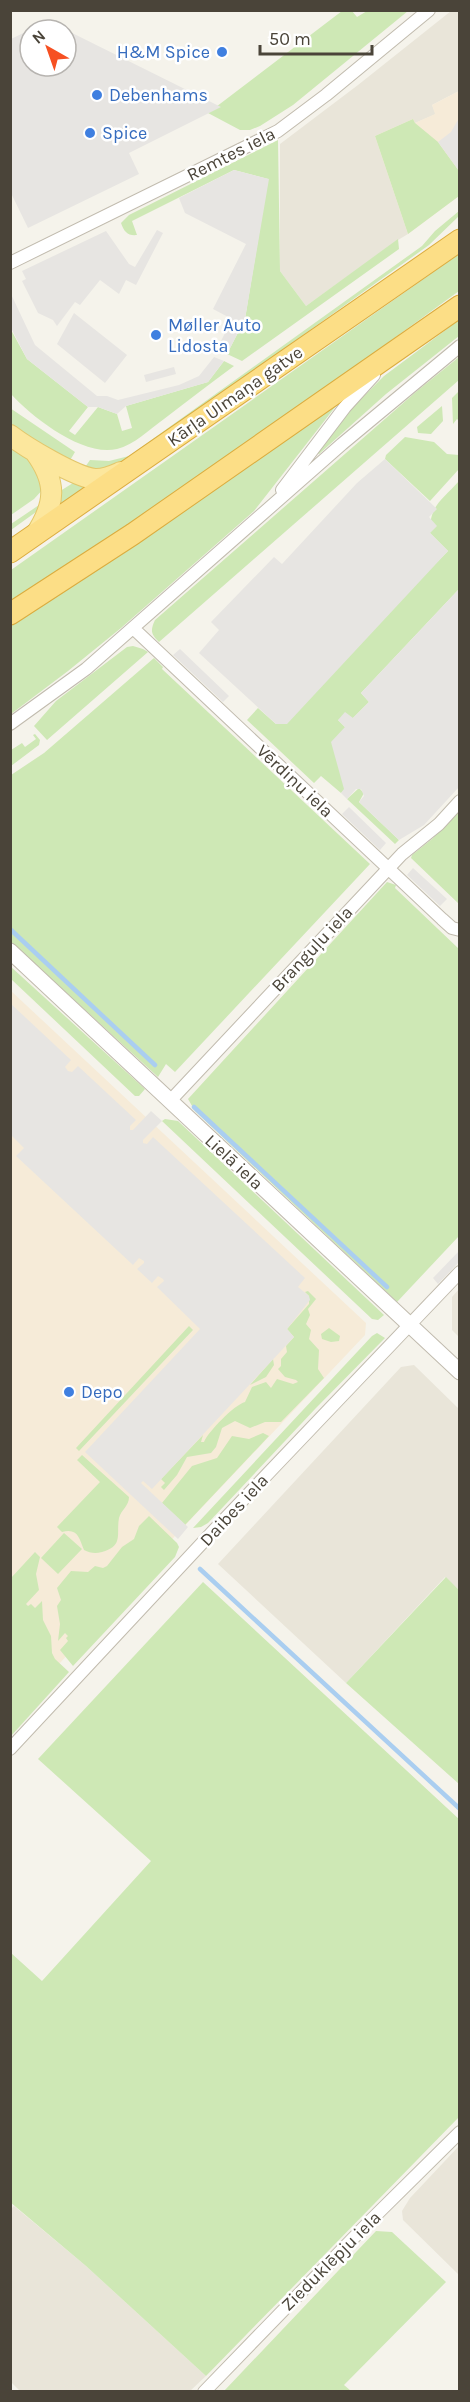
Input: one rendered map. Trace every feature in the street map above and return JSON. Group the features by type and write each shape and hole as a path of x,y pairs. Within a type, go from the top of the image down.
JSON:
{"highway":[{"name":"Kārļa Ulmaņa gatve","path":"10,552 459,240"},
{"path":"10,614 133,534 459,306"}],"main road":[{"path":"10,435 35,452 93,478 106,479 135,466"},
{"path":"34,537 47,518 52,495 50,479 35,452"}],"street":[{"name":"Remtes iela","path":"10,263 278,130 326,95 429,10"},
{"path":"10,724 86,669 342,444 459,346"},
{"path":"266,513 345,407 395,352"},
{"name":"Vērdiņu iela","path":"134,628 447,923 459,930"},
{"name":"Branguļu iela","path":"170,1101 388,868 412,844 439,824 459,801"},
{"name":"Lielā iela","path":"10,951 459,1372"},
{"name":"Daibes iela","path":"10,1749 459,1272"},
{"name":"Zieduklēpju iela","path":"204,2391 459,2132"}],"shaded area":[{"path":"451,11 459,11 459,91 432,105 436,114 415,123 413,119 375,136 408,234 306,306 280,271 280,144"},
{"path":"18,36 18,78 78,78 78,36 221,107 129,153 139,174 28,228 11,193 11,39"},
{"path":"459,91 459,196 408,234 375,136 413,119 415,123 435,114 432,105"},
{"path":"459,118 459,171 438,142 451,132"},
{"path":"234,170 269,179 245,319 227,354 217,349 232,319 213,309 246,244 185,213 179,198"},
{"path":"157,230 163,233 136,285 126,280 119,294 100,280 80,305 75,302 57,326 53,320 38,313 22,281 26,279 22,271 106,231 129,264 135,267"},
{"path":"10,292 35,345 97,396 107,396 118,400 179,385 199,376 214,357 224,361 208,382 126,406 117,414 98,407 88,407 27,359 11,328"},
{"path":"74,313 127,355 105,383 57,344"},
{"path":"174,367 176,374 146,382 144,375"},
{"path":"385,459 437,509 429,517 437,526 430,533 448,551 287,724 276,724 199,653 219,630 211,622 274,557 282,564 357,483"},
{"path":"459,589 459,787 424,825 399,840 359,802 364,796 361,789 356,789 347,799 341,793 344,789 331,742 345,727 338,720 345,712 353,718 369,702 361,693"},
{"path":"180,649 229,696 223,702 173,655"},
{"path":"349,807 386,843 380,850 342,814"},
{"path":"413,868 447,899 440,906 407,875"},
{"path":"10,990 366,1323 365,1335 175,1536 10,1721"},
{"path":"10,1003 71,1060 65,1067 68,1071 72,1072 78,1066 136,1120 130,1126 130,1130 133,1130 151,1111 162,1121 143,1140 143,1143 147,1144 153,1137 305,1278 298,1287 309,1296 310,1300 287,1329 294,1337 152,1489 143,1481 141,1483 188,1527 178,1539 85,1452 200,1329 157,1287 164,1281 163,1279 158,1276 152,1283 137,1269 144,1261 139,1258 133,1265 16,1156 24,1148 11,1135"},
{"path":"459,1251 459,1262 438,1284 433,1278"},
{"path":"459,1289 459,1337 452,1330 452,1297"},
{"path":"414,1365 459,1409 459,1590 445,1577 346,1683 218,1564 401,1367"},
{"path":"459,2146 459,2275 403,2220 402,2211 410,2198"},
{"path":"14,2206 86,2266 206,2376 190,2391 20,2391 11,2382 10,2210"}],"green space":[{"path":"342,11 352,11 357,17 367,11 408,11 293,105 260,126 250,130 240,130 208,113"},
{"path":"413,119 438,142 459,171 459,196 408,234 375,136"},
{"path":"278,140 280,271 306,306 398,239 399,249 242,361 227,354 245,319 268,179 234,170 132,221 137,235 127,233 121,223 129,215"},
{"path":"459,211 459,216 429,245 133,457 106,472 83,470 90,460 109,461 129,456 422,246 435,231"},
{"path":"459,254 459,291 242,449 11,604 11,570"},
{"path":"459,320 459,336 386,394 319,454 317,453 346,414 384,376"},
{"path":"10,328 27,359 88,407 69,431 75,435 98,407 117,414 122,431 132,428 126,406 208,382 224,361 234,366 136,440 117,449 104,450 74,441 45,424 11,394"},
{"path":"459,357 459,380 159,642 156,639 152,632 155,620"},
{"path":"459,391 459,421 457,419 453,424 452,398"},
{"path":"337,401 336,406 254,511 121,628 11,714 11,625"},
{"path":"442,406 443,421 431,434 418,433 417,427"},
{"path":"10,408 75,452 69,462 37,445 11,425"},
{"path":"405,437 434,442 447,454 459,455 459,469 430,501 385,459 386,455"},
{"path":"10,445 36,466 45,487 34,499 11,515"},
{"path":"76,479 85,483 85,487 60,504 57,503 57,493"},
{"path":"459,481 459,589 361,693 369,702 353,718 338,720 345,727 344,790 341,793 321,776 314,783 247,720 258,708 276,724 448,551 430,533 430,524 438,504"},
{"path":"42,503 36,512 11,530 11,524"},
{"path":"133,646 148,652 47,740 34,726 56,701 127,647"},
{"path":"154,658 163,667 162,669 370,864 175,1072 166,1064 158,1077 10,941 11,775 44,753"},
{"path":"35,734 40,740 39,745 11,766 11,750 22,743 25,747 36,739 33,735"},
{"path":"359,788 364,793 359,802 399,840 395,844 347,799"},
{"path":"459,811 459,904 411,858"},
{"path":"387,882 396,885 395,888 459,949 459,1236 397,1302 195,1111 188,1099"},
{"path":"10,966 145,1089 139,1096 135,1096 11,979"},
{"path":"165,1119 178,1121 384,1315 378,1320 372,1319 162,1121"},
{"path":"308,1291 316,1299 308,1309 310,1315 306,1324 311,1330 309,1339 319,1350 318,1369 324,1378 281,1422 265,1422 250,1428 235,1421 222,1428 216,1447 211,1453 187,1457 177,1475 164,1490 161,1487 165,1483 161,1479 203,1435 201,1442 204,1442 228,1413 245,1402 252,1387 266,1382 271,1388 277,1379 293,1384 298,1382 285,1377 278,1369 281,1366 281,1359 287,1352 286,1346 294,1337 287,1329 309,1304 309,1296 305,1292"},
{"path":"189,1326 193,1330 79,1451 76,1448"},
{"path":"329,1328 340,1336 339,1341 331,1342 322,1339 321,1334"},
{"path":"377,1333 385,1338 208,1523 193,1528 372,1336"},
{"path":"273,1359 274,1365 266,1377 250,1385"},
{"path":"263,1433 269,1436 185,1525 162,1503 192,1466 217,1458 232,1436 249,1439"},
{"path":"82,1455 129,1497 119,1518 116,1543 99,1553 84,1550 75,1533 62,1532 57,1527 100,1482 77,1460"},
{"path":"149,1516 177,1543 179,1547 175,1557 73,1666 60,1650 68,1641 66,1638 68,1636 65,1633 58,1641 60,1624 57,1606 61,1600 57,1588 71,1571 88,1572 95,1566 103,1568 107,1566 122,1547 134,1539 139,1526"},
{"path":"64,1533 82,1549 58,1574 41,1558"},
{"path":"35,1552 40,1557 36,1574 39,1590 26,1604 28,1606 31,1604 35,1608 42,1601 43,1620 51,1636 52,1653 69,1672 11,1736 11,1578"},
{"path":"446,1577 459,1590 459,1784 346,1683"},
{"path":"203,1582 460,1820 459,2117 206,2376 86,2266 10,2202 11,1953 42,1981 151,1861 38,1759"},
{"path":"376,2231 392,2232 446,2282 344,2385 351,2391 224,2391"}],"waterway":[{"path":"10,929 155,1065"},
{"path":"194,1107 387,1287"},
{"path":"200,1569 460,1809"}],"place":[{"name":"H&M Spice","path":"222,52"},
{"name":"Debenhams","path":"97,95"},
{"name":"Spice","path":"90,133"},
{"name":"Møller Auto Lidosta","path":"156,335"},
{"name":"Depo","path":"69,1392"}]}
